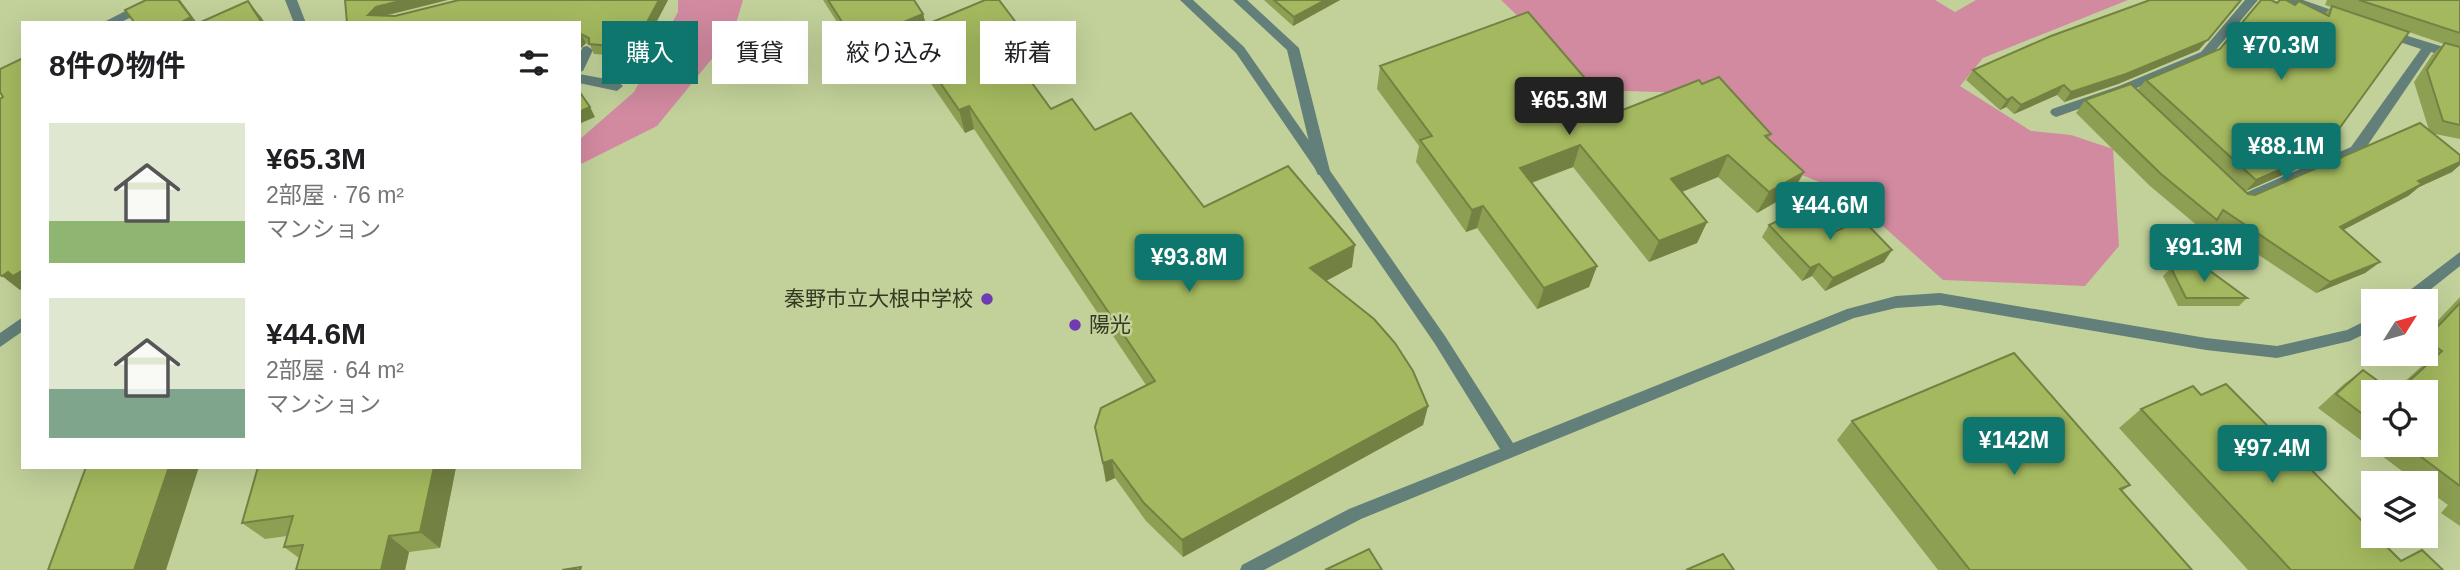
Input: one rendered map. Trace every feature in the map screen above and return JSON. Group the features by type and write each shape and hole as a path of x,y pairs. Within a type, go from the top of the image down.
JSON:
{"street":[{"path":"112,21 157,0"},
{"path":"291,0 299,21"},
{"path":"1186,0 1240,50 1440,340 1510,452"},
{"path":"1239,0 1293,48 1323,171"},
{"path":"2056,112 2128,94 2205,55 2252,0"},
{"path":"2290,0 2315,4 2351,22"},
{"path":"2377,31 2427,49 2460,57"},
{"path":"2223,181 2243,200 2356,150 2427,49"},
{"path":"581,64 587,50"},
{"path":"581,78 617,86"},
{"path":"2421,289 2460,258"},
{"path":"1248,570 1355,514 1852,313 1896,302 1940,299 2206,344 2277,352 2350,335 2361,329"},
{"path":"0,341 21,325"}],"shaded area":[{"path":"678,0 743,0 737,21 712,21 712,59 698,76 698,21 673,21 678,12"},
{"path":"1501,0 1935,0 1955,12 1976,0 2128,0 1983,58 1960,86 2031,131 2071,135 2113,149 2119,246 2085,286 1943,280 1845,192 1776,165 1688,93 1595,90"},
{"path":"638,84 691,84 657,126 581,164 581,138 634,92"}],"building":[{"path":"146,0 178,0 191,17 184,21 133,21 125,10"},
{"path":"345,0 404,0 376,7 368,15 395,16 459,0 659,0 648,21 602,21 602,45 589,44 589,38 581,34 581,21 347,21"},
{"path":"828,0 914,0 923,14 906,21 842,21"},
{"path":"985,0 999,0 1015,21 980,21 980,84 1033,84 1051,109 1072,99 1095,130 1131,113 1204,207 1288,166 1355,245 1310,268 1374,319 1395,343 1413,371 1428,406 1182,540 1144,503 1112,460 1103,463 1095,427 1101,408 1155,381 969,106 959,110 941,84 966,84 966,21 935,21"},
{"path":"1274,0 1325,0 1294,17"},
{"path":"2150,0 2241,0 2208,40 2126,74 2071,92 2064,85 2021,105 2012,97 2007,100 1973,70 2051,36"},
{"path":"2261,0 2277,3 2286,0 2295,5 2299,1 2329,16 2332,6 2409,32 2323,151 2256,180 2146,80 2220,49"},
{"path":"2359,0 2460,0 2460,33"},
{"path":"248,1 261,21 203,21"},
{"path":"1528,12 1615,113 1699,80 1702,84 1719,77 1771,134 1765,136 1804,172 1769,192 1728,155 1671,179 1707,222 1659,241 1580,145 1520,168 1597,266 1544,288 1483,206 1472,210 1420,140 1432,136 1380,66"},
{"path":"2445,43 2460,47 2460,125 2443,121 2427,70"},
{"path":"21,59 21,271 13,276 8,272 0,275 0,99 3,97 0,92 0,69"},
{"path":"2131,84 2248,194 2255,195 2420,123 2460,155 2460,162 2418,181 2422,184 2340,227 2380,262 2330,282 2223,210 2217,220 2161,174 2085,100"},
{"path":"581,94 590,107 581,111"},
{"path":"1808,207 1834,232 1862,219 1892,250 1833,278 1819,264 1810,268 1769,225"},
{"path":"2171,268 2206,268 2247,298 2186,298"},
{"path":"2460,303 2460,486 2421,457 2438,457 2438,380 2410,380 2426,366 2438,366 2438,355 2442,351 2438,348 2438,326"},
{"path":"2014,353 2130,485 2120,489 2192,570 1970,570 1852,421"},
{"path":"2363,370 2377,380 2361,380 2361,413 2336,394"},
{"path":"2226,384 2361,520 2361,548 2388,548 2401,561 2422,550 2443,570 2291,570 2141,409 2193,386 2201,395"},
{"path":"85,469 168,469 134,570 48,570"},
{"path":"257,469 434,469 420,532 389,536 381,570 296,570 303,545 284,547 293,516 242,523"},
{"path":"1369,549 1382,570 1325,570"},
{"path":"1723,554 1734,570 1686,570"}],"place":[{"name":"秦野市立大根中学校","path":"987,299"},
{"name":"陽光","path":"1075,325"}]}
